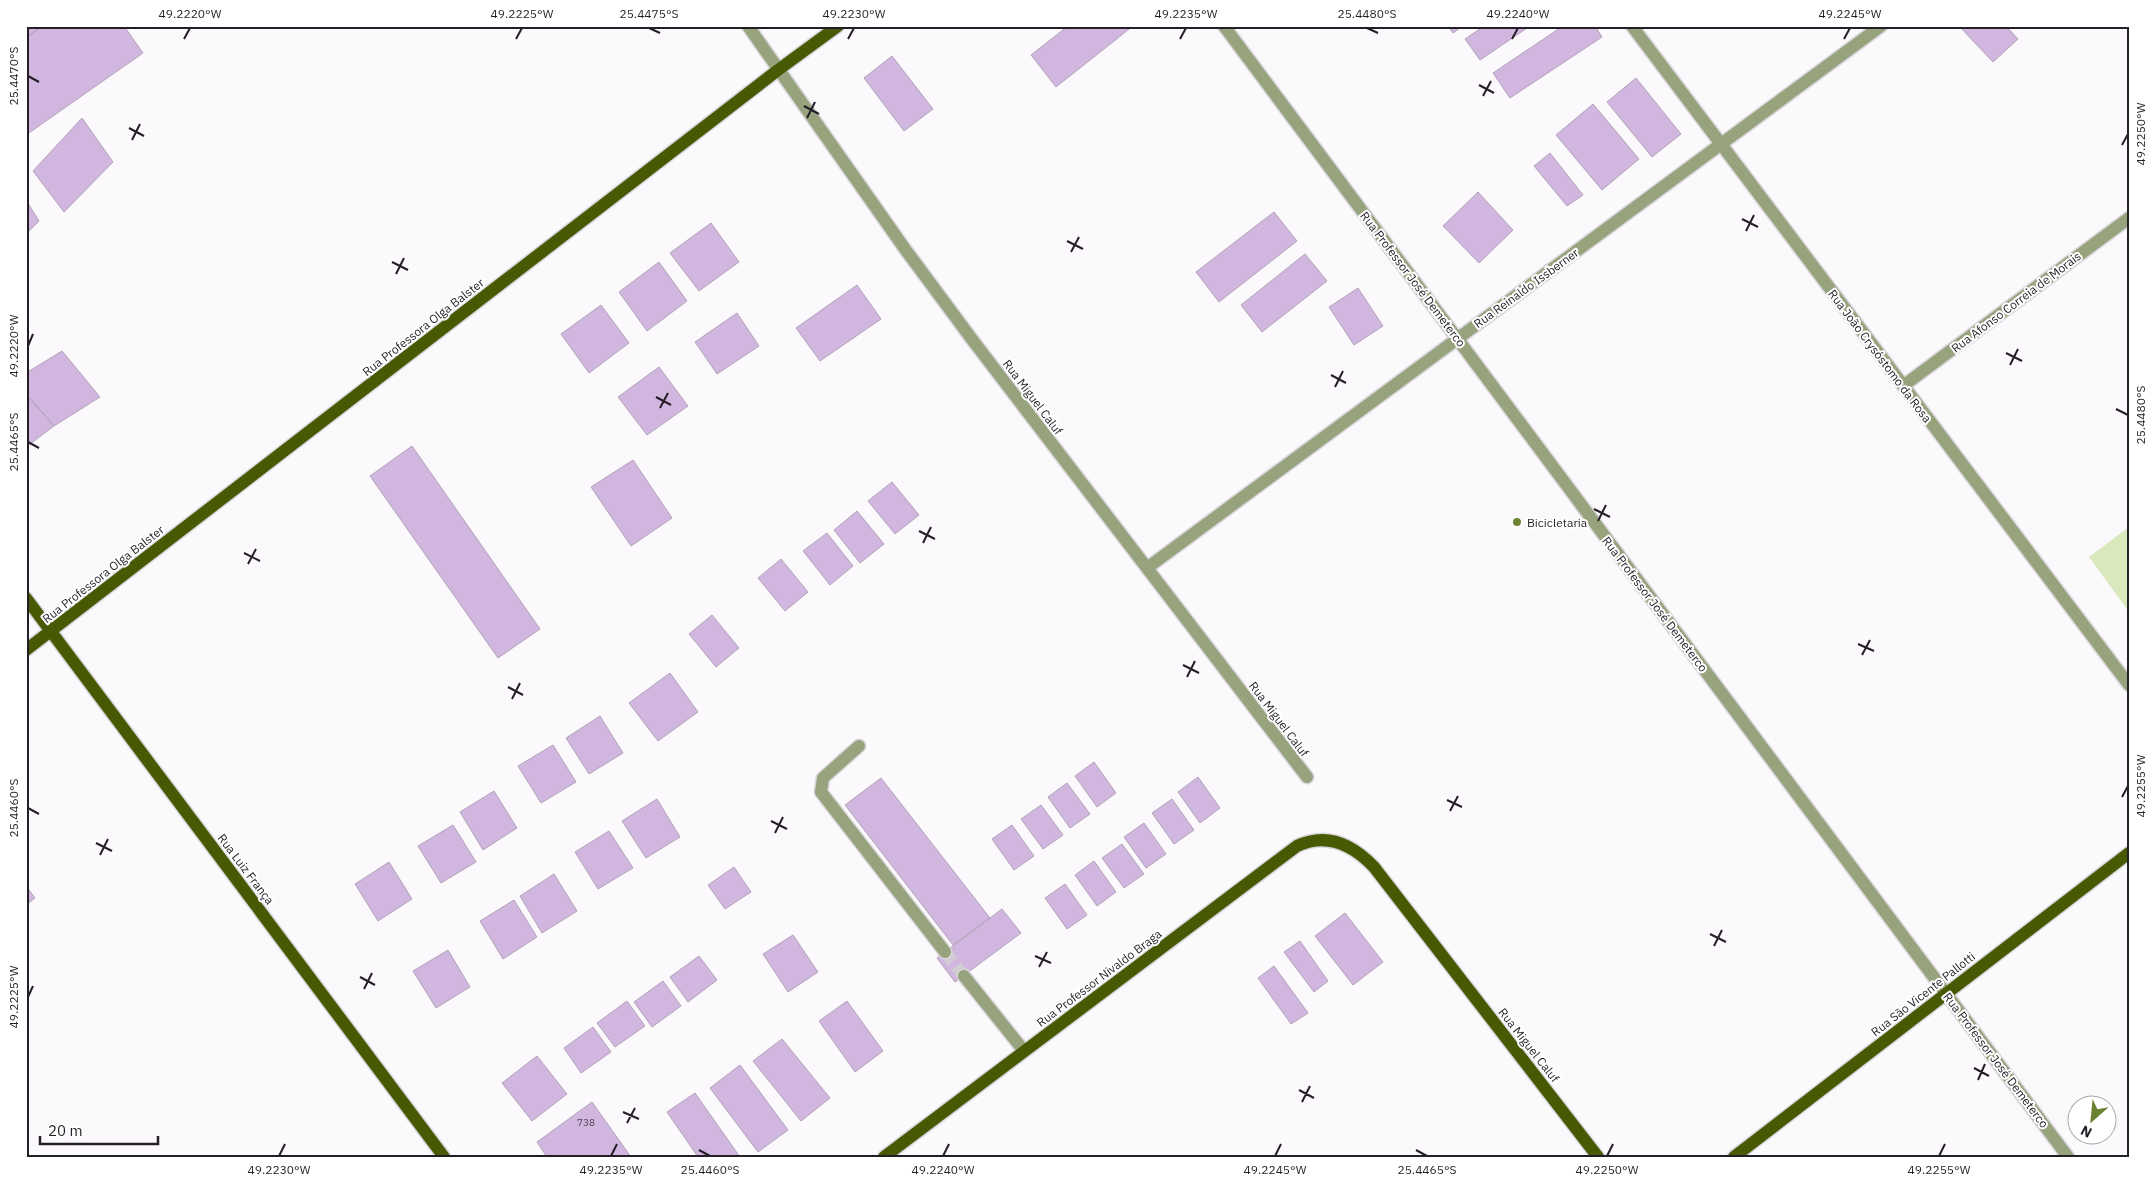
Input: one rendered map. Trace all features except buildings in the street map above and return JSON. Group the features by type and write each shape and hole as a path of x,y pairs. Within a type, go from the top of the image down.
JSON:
{"main road":[{"name":"Rua Professora Olga Balster","path":"26,650 778,70 838,26"},
{"name":"Rua Luiz França","path":"26,598 444,1157"},
{"name":"Rua Professor Nivaldo Braga","path":"884,1157 1297,846 1317,840 1337,842"},
{"name":"Rua Miguel Caluf","path":"1337,842 1353,849 1374,867 1598,1157"},
{"name":"Rua São Vicente Pallotti","path":"1734,1157 2129,853"}],"street":[{"name":"Rua Miguel Caluf","path":"748,26 974,342 1307,777"},
{"name":"Rua Professor José Demeterco","path":"1224,26 2068,1157"},
{"name":"Rua João Crysóstomo da Rosa","path":"1632,26 2129,685"},
{"name":"Rua Reinaldo Issberner","path":"1147,568 1881,26"},
{"name":"Rua Afonso Correia de Morais","path":"1903,386 2129,218"},
{"path":"859,746 823,778 821,792 945,952"},
{"path":"964,976 1024,1052"}],"green space":[{"path":"2129,527 2129,612 2089,557"}],"tunnel":[{"path":"945,952 964,976"}],"place":[{"name":"Bicicletaria","path":"1517,522"}]}
